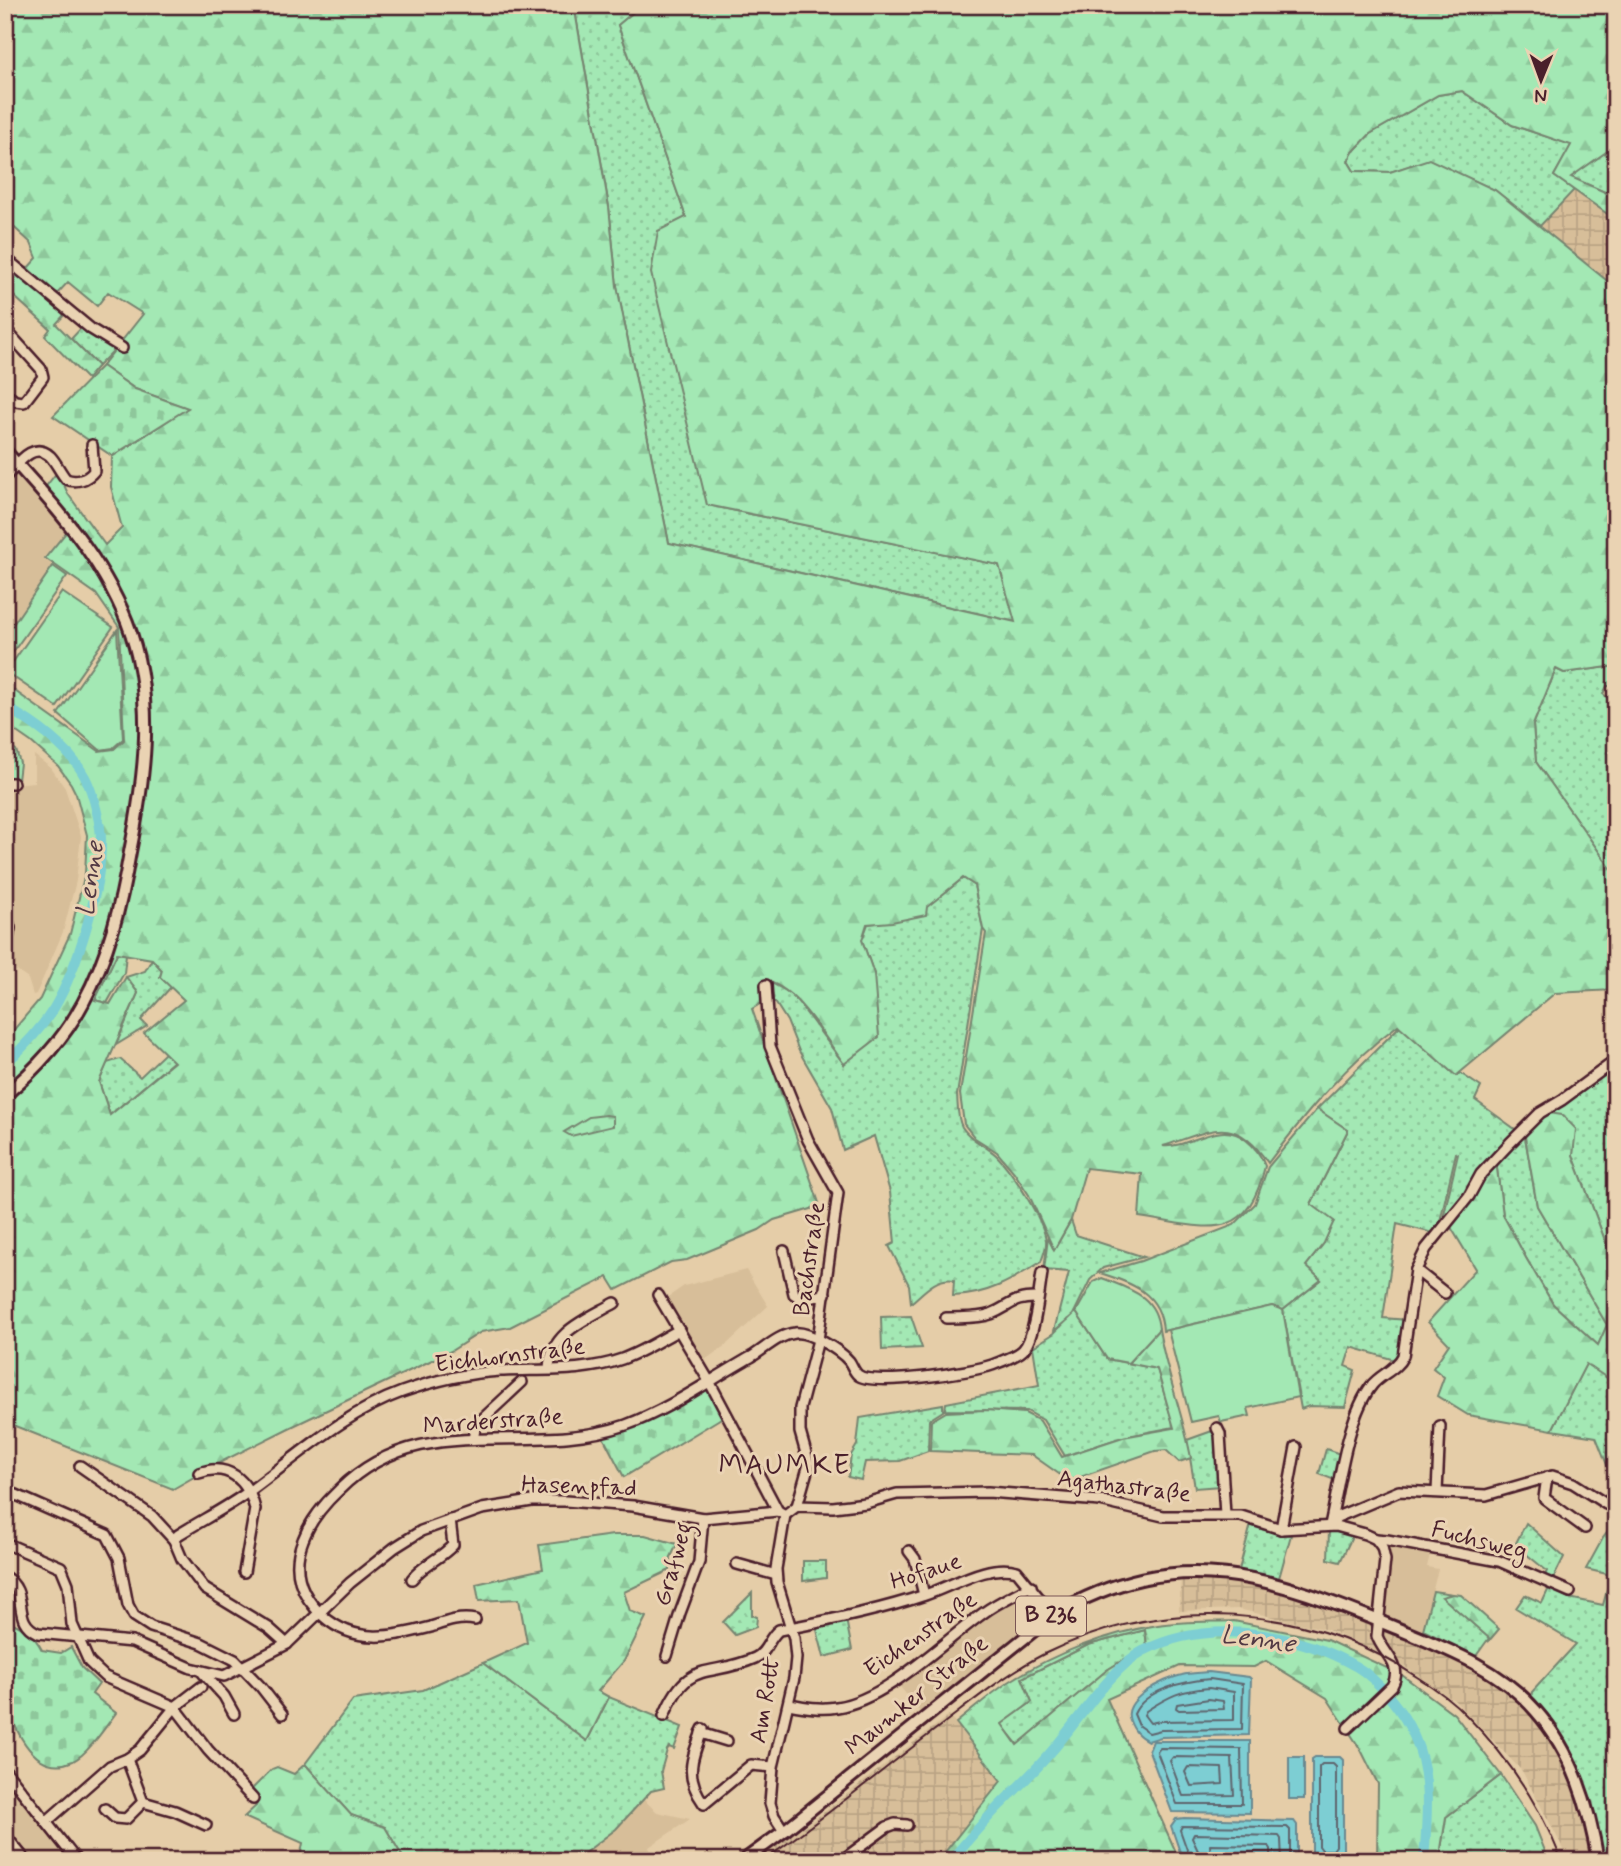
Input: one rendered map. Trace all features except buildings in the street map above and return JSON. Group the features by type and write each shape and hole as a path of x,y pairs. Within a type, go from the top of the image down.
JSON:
{"main road":[{"path":"5,451 78,534 95,558 117,600 134,643 143,686 146,725 134,831 118,912 95,979 63,1036 29,1075 5,1095"},
{"name":"Maumker Straße","path":"743,1861 1053,1615 1081,1599 1124,1583 1160,1575 1199,1572 1235,1574 1281,1584 1377,1620 1472,1660 1493,1673 1538,1712 1569,1759 1583,1795 1598,1861"}],"street":[{"path":"5,258 91,329 122,348"},
{"path":"5,329 41,369 43,377 24,402 15,401 5,393"},
{"path":"5,477 30,452 37,450 49,455 66,479 78,481 94,471 92,445"},
{"path":"5,912 10,928 5,952"},
{"name":"Bachstraße","path":"766,985 770,1046 808,1140 838,1193 818,1340 800,1408 800,1432 808,1464 797,1506"},
{"path":"1330,1525 1357,1414 1372,1385 1399,1363 1403,1356 1416,1270 1426,1249 1469,1196 1481,1174 1532,1121 1616,1060"},
{"path":"784,1251 794,1294 797,1297 810,1298 825,1294"},
{"path":"1416,1270 1445,1293"},
{"path":"818,1340 847,1359 857,1375 867,1380 890,1380 973,1370 992,1365 1023,1350 1030,1335 1042,1273"},
{"path":"658,1294 782,1513 797,1506"},
{"path":"946,1318 991,1314 1022,1297 1038,1298"},
{"path":"550,1370 550,1357 558,1340 571,1329 615,1303"},
{"name":"Eichhornstraße","path":"174,1540 248,1492 353,1415 401,1392 459,1376 497,1371 582,1368 621,1359 679,1330"},
{"name":"Marderstraße","path":"319,1612 299,1581 297,1555 307,1530 330,1498 361,1470 406,1448 438,1441 546,1438 607,1430 641,1419 754,1355 783,1335 805,1332 818,1340"},
{"path":"473,1439 476,1425 522,1382"},
{"path":"1437,1492 1440,1426"},
{"path":"1217,1428 1220,1434 1225,1515"},
{"path":"1281,1529 1296,1447"},
{"path":"80,1466 152,1516 174,1540 182,1559 205,1589 269,1628 287,1644"},
{"path":"199,1473 211,1469 228,1472 237,1477 248,1492 255,1509 244,1572"},
{"path":"1330,1525 1338,1517 1395,1493 1496,1494 1547,1477 1560,1477 1616,1508"},
{"path":"1547,1477 1544,1498 1585,1528"},
{"path":"5,1489 107,1535 119,1558 128,1605 134,1616 151,1627 235,1660 282,1714"},
{"name":"Agathastraße","path":"797,1506 834,1507 866,1503 897,1494 988,1492 1081,1499 1163,1516 1246,1517 1281,1529 1330,1525 1376,1539"},
{"name":"Hasenpfad","path":"202,1671 224,1676 287,1644 369,1567 421,1531 450,1520 499,1506 554,1501 633,1506 703,1518"},
{"name":"Grafweg","path":"667,1656 680,1613 695,1578 703,1518 782,1513"},
{"name":"Am Rott","path":"782,1513 776,1575 791,1628 796,1658 789,1704 773,1767 771,1809 784,1830"},
{"path":"412,1579 419,1570 442,1557 453,1545 450,1520"},
{"path":"1352,1725 1392,1686 1396,1678 1391,1657 1379,1642 1377,1620 1385,1560 1382,1547 1376,1539"},
{"name":"Fuchsweg","path":"1376,1539 1499,1561 1570,1592"},
{"path":"5,1543 61,1567 68,1584 70,1611 89,1662 105,1677 175,1707 208,1750 253,1799"},
{"path":"909,1551 915,1559 924,1595"},
{"path":"737,1564 776,1575"},
{"name":"Hofaue","path":"791,1628 924,1595 1001,1569 1017,1571 1053,1615"},
{"path":"5,1577 16,1586 26,1627 38,1633 132,1642 202,1671 224,1696 234,1714"},
{"name":"Eichenstraße","path":"789,1704 838,1707 867,1696 902,1677 988,1610 1031,1586"},
{"path":"319,1612 343,1631 373,1637 409,1632 460,1619 475,1620"},
{"path":"664,1716 672,1696 692,1675 756,1658 766,1651 776,1632 791,1628"},
{"path":"46,1822 110,1766 140,1750 175,1707 201,1687"},
{"path":"727,1741 702,1731 691,1769 694,1790 704,1804 744,1768 758,1764 773,1767"},
{"path":"127,1759 143,1802"},
{"path":"5,1770 77,1861"},
{"path":"105,1809 115,1818 125,1819 143,1802"},
{"path":"143,1802 175,1811 206,1825"},
{"path":"841,1861 887,1827 895,1824 907,1825"},
{"path":"5,1835 26,1861"}],"shaded area":[{"path":"1574,190 1616,220 1616,288 1540,226"},
{"path":"5,459 66,532 43,558 53,566 5,636"},
{"path":"34,755 51,768 65,788 81,836 76,881 63,932 36,994 33,995 28,979 6,963 16,928 12,905 5,899 5,785 34,782"},
{"path":"746,1270 768,1306 726,1345 702,1362 665,1299 684,1286"},
{"path":"1387,1544 1431,1550 1427,1567 1438,1569 1423,1630 1385,1616 1385,1594 1391,1558"},
{"path":"1203,1575 1284,1588 1455,1656 1516,1694 1553,1738 1577,1785 1595,1861 1570,1861 1522,1771 1455,1701 1395,1660 1328,1630 1238,1609 1179,1611 1181,1576"},
{"path":"1031,1593 1038,1600 1044,1614 920,1712 898,1684 992,1613"},
{"path":"949,1715 1001,1781 938,1861 756,1861 820,1815"},
{"path":"5,1770 75,1861 32,1861 5,1822"},
{"path":"643,1799 657,1812 690,1819 649,1847 654,1861 574,1861 616,1829"}],"green space":[{"path":"5,5 574,5 609,207 617,286 669,543 1015,622 999,565 707,505 651,273 658,231 686,217 618,25 642,5 1616,5 1616,145 1571,177 1616,197 1616,220 1554,176 1571,145 1512,125 1462,91 1438,95 1370,134 1348,161 1354,171 1390,172 1429,159 1495,190 1616,288 1616,666 1564,673 1556,669 1533,725 1536,762 1616,876 1616,993 1614,990 1555,993 1456,1076 1398,1025 1328,1090 1268,1163 1256,1147 1232,1131 1208,1131 1163,1146 1173,1146 1226,1132 1236,1134 1252,1145 1265,1166 1257,1192 1246,1210 1234,1221 1219,1226 1202,1226 1139,1217 1142,1174 1086,1168 1071,1220 1054,1250 1029,1195 1014,1172 997,1152 975,1138 964,1124 960,1094 986,933 974,885 963,878 927,907 926,915 867,924 862,940 874,974 879,1037 844,1064 798,1002 775,984 763,981 763,1002 752,1009 819,1203 811,1209 774,1220 759,1230 687,1260 671,1262 616,1290 608,1277 510,1327 481,1332 451,1351 289,1428 173,1489 5,1422 5,1040 40,999 70,934 85,873 87,835 76,794 58,766 5,724 5,684 99,751 114,749 124,740 119,627 96,594 45,558 73,524 44,489 58,471 68,494 105,545 122,528 111,487 112,457 187,408 135,389 102,366 143,314 108,292 97,306 68,282 56,295 27,269 37,258 31,243 5,219","holes":["117,953 152,959 162,970 160,977 184,1000 144,1033 174,1062 110,1115 99,1082 138,993 126,977 110,1004 95,1000"]},
{"path":"574,5 642,5 618,25 686,217 707,505 999,565 1016,622 669,543 617,286 609,207"},
{"path":"1462,91 1512,125 1572,145 1554,176 1574,190 1540,226 1495,190 1429,160 1390,172 1354,171 1348,161 1370,134 1438,95"},
{"path":"1616,145 1616,197 1570,177"},
{"path":"5,260 66,313 56,324 98,366 87,379 45,336 50,329 5,288"},
{"path":"83,326 116,348 98,366 71,339"},
{"path":"102,366 135,389 188,408 112,456 53,416"},
{"path":"53,566 67,576 5,663 5,636"},
{"path":"62,592 113,627 57,707 6,672"},
{"path":"117,630 123,739 113,748 100,750 58,714"},
{"path":"1616,666 1616,686 1607,686 1603,694 1616,704 1616,876 1536,762 1533,725 1556,669 1564,673"},
{"path":"5,743 16,750 20,763 18,780 5,780"},
{"path":"963,878 974,885 983,929 957,1095 959,1120 965,1132 996,1155 1018,1183 1044,1231 1046,1246 1041,1262 999,1285 977,1293 953,1296 954,1280 942,1281 931,1286 911,1303 909,1285 889,1246 895,1243 890,1192 874,1136 843,1150 832,1108 799,1051 787,1021 775,1002 769,1002 768,981 792,994 844,1064 874,974 862,940 868,924 897,919 920,910"},
{"path":"117,953 126,954 124,973 107,1003 95,1000"},
{"path":"152,959 162,970 160,977 171,987 141,1020 147,1026 116,1045 138,993 126,977 145,971"},
{"path":"1400,1026 1456,1076 1460,1073 1481,1087 1475,1100 1519,1132 1441,1227 1458,1154 1456,1153 1437,1234 1397,1224 1383,1318 1408,1320 1398,1361 1351,1347 1345,1366 1355,1370 1345,1407 1309,1406 1301,1409 1283,1310 1321,1280 1306,1266 1324,1243 1311,1204 1348,1130 1317,1109"},
{"path":"165,1053 174,1061 110,1115 99,1082 107,1063 120,1059 140,1077"},
{"path":"1616,1061 1616,1262 1609,1251 1573,1155 1575,1129 1543,1112"},
{"path":"1317,1109 1348,1130 1311,1204 1334,1221 1324,1243 1306,1266 1321,1280 1283,1310 1272,1306 1163,1331 1157,1307 1151,1299 1133,1286 1100,1273 1141,1261 1234,1225 1255,1204 1268,1167"},
{"path":"1543,1112 1562,1115 1576,1129 1573,1155 1609,1251 1616,1262 1616,1384 1586,1364 1552,1430 1468,1415 1437,1396 1444,1377 1433,1368 1449,1344 1428,1322 1476,1269 1449,1224 1496,1161 1503,1215 1526,1258 1553,1304 1598,1345 1607,1325 1537,1206 1524,1131"},
{"path":"613,1116 613,1126 571,1136 564,1132 589,1117"},
{"path":"1524,1131 1537,1206 1607,1325 1598,1346 1553,1304 1503,1215 1496,1161"},
{"path":"1071,1220 1076,1235 1144,1257 1103,1268 1090,1280 1073,1315 1054,1331 1069,1272 1044,1270 1048,1238 1054,1250"},
{"path":"1102,1278 1140,1295 1153,1308 1157,1317 1159,1329 1128,1363 1107,1359 1076,1312 1093,1282"},
{"path":"1272,1306 1283,1310 1298,1397 1248,1408 1250,1416 1221,1422 1219,1416 1191,1422 1168,1330"},
{"path":"1076,1312 1107,1359 1157,1369 1174,1427 1123,1437 1065,1456 1043,1420 1027,1411 945,1410 946,1403 1039,1385 1033,1347 1053,1334"},
{"path":"911,1316 922,1348 882,1350 881,1317"},
{"path":"1159,1329 1191,1458 1179,1462 1166,1450 1155,1451 1069,1481 1032,1455 930,1451 931,1421 946,1412 985,1410 1025,1413 1040,1421 1062,1457 1123,1437 1174,1428 1157,1369 1128,1363"},
{"path":"1586,1363 1616,1384 1616,1488 1596,1437 1552,1430"},
{"path":"706,1387 723,1417 624,1477 602,1435"},
{"path":"943,1404 943,1411 929,1420 928,1451 900,1461 865,1462 861,1480 848,1477 851,1455 857,1445 860,1418"},
{"path":"1215,1430 1220,1486 1195,1488 1187,1440"},
{"path":"1326,1449 1343,1455 1337,1481 1319,1474"},
{"path":"1616,1521 1616,1861 1601,1861 1585,1785 1554,1726 1531,1700 1532,1692 1576,1644 1516,1608 1525,1595 1542,1603 1549,1588 1569,1598 1603,1605 1611,1575 1586,1569"},
{"path":"1526,1523 1564,1557 1552,1581 1544,1577 1547,1571 1515,1545"},
{"path":"1251,1524 1279,1534 1291,1535 1279,1578 1239,1570"},
{"path":"1329,1530 1350,1533 1351,1539 1340,1562 1328,1559"},
{"path":"613,1535 645,1535 677,1544 671,1557 670,1570 624,1592 630,1611 646,1617 624,1661 598,1691 609,1697 587,1741 483,1663 527,1643 519,1599 479,1601 476,1584 543,1569 539,1545"},
{"path":"803,1561 826,1561 826,1578 803,1581"},
{"path":"1433,1591 1453,1594 1443,1597 1489,1638 1476,1656 1423,1630"},
{"path":"752,1593 752,1615 757,1617 756,1627 735,1635 723,1622"},
{"path":"1461,1595 1499,1629 1488,1642 1489,1638 1442,1597"},
{"path":"846,1619 852,1650 824,1657 816,1626"},
{"path":"5,1620 27,1631 42,1650 61,1653 71,1647 82,1668 99,1684 92,1694 116,1713 91,1746 73,1761 59,1764 46,1762 35,1755 18,1732 5,1691"},
{"path":"1234,1621 1327,1640 1402,1675 1454,1714 1501,1775 1446,1817 1441,1849 1445,1861 1377,1861 1378,1784 1361,1750 1327,1698 1266,1661 1254,1667 1180,1666 1107,1699 1180,1861 938,1861 1001,1781 956,1723 990,1695 1046,1661 1082,1645 1120,1633 1186,1622","holes":["1145,1630 1147,1645 1107,1670 1017,1745 1002,1724 1032,1702 1022,1678 1088,1645"]},
{"path":"1145,1630 1147,1645 1107,1670 1018,1745 1001,1724 1032,1702 1022,1678 1088,1645"},
{"path":"483,1663 587,1741 609,1697 682,1727 674,1749 669,1747 667,1750 661,1771 664,1788 651,1791 616,1829 574,1861 405,1861 385,1827 351,1815 305,1764 353,1700 423,1690"},
{"path":"305,1764 351,1815 385,1827 405,1861 305,1861 300,1858 303,1843 244,1817 256,1806 258,1800 250,1791 272,1769 277,1767 294,1774"},
{"path":"1501,1775 1535,1826 1549,1861 1445,1861 1441,1849 1446,1817"}],"water":[{"path":"1209,1672 1251,1679 1249,1735 1161,1737 1148,1741 1133,1728 1129,1713 1132,1705 1146,1691 1174,1677"},
{"path":"1153,1741 1250,1741 1250,1813 1172,1812 1149,1751"},
{"path":"1289,1757 1304,1757 1304,1799 1289,1799"},
{"path":"1340,1757 1343,1760 1341,1857 1312,1855 1312,1759"},
{"path":"1176,1819 1294,1821 1297,1825 1297,1861 1186,1859 1181,1855 1171,1826"}],"waterway":[{"name":"Lenne","path":"5,707 50,737 78,766 94,800 101,844 92,906 63,992 49,1016 5,1064"},
{"name":"Lenne","path":"950,1861 1045,1759 1106,1683 1131,1659 1168,1641 1223,1632 1280,1638 1307,1645 1357,1667 1382,1688 1410,1727 1424,1766 1427,1797 1424,1861"}],"railway":[{"path":"763,1861 990,1688 1044,1654 1090,1635 1137,1622 1185,1616 1233,1616 1282,1622 1329,1634 1374,1652 1417,1677 1462,1710 1510,1766 1544,1821 1562,1861"},
{"path":"5,1779 70,1861"}],"district":[{"name":"MAUMKE","path":"785,1466"}]}
